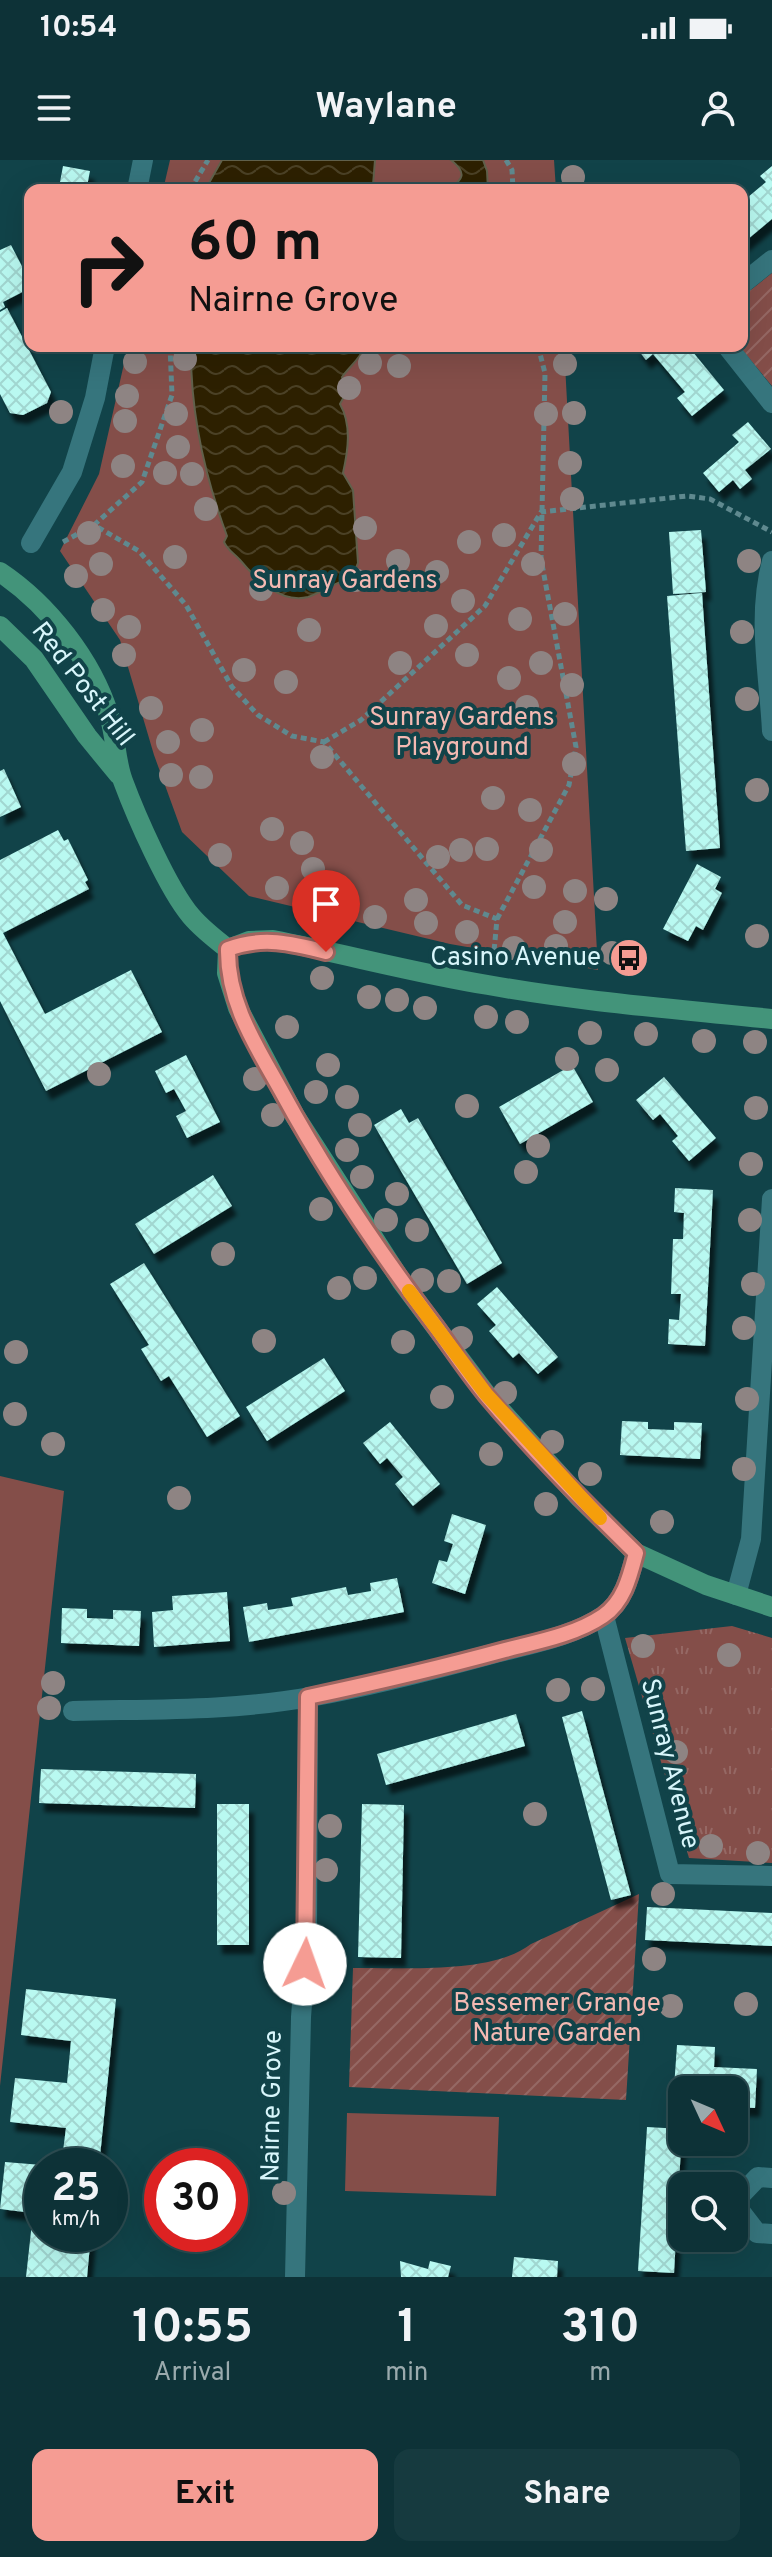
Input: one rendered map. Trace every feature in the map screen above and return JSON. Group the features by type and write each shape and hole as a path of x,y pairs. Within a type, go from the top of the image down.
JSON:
{"street":[{"path":"138,184 143,160"},
{"path":"748,279 772,260"},
{"path":"31,543 72,472 95,398 104,352"},
{"path":"732,352 772,403"},
{"path":"772,561 764,601 764,634 772,731"},
{"name":"Red Post Hill","path":"0,572 39,604 76,649 110,716 122,778"},
{"name":"Red Post Hill","path":"0,626 34,659 87,736 122,778 180,899 191,916 228,949"},
{"path":"772,1019 491,986 422,974 273,940 249,941 228,949 227,973 232,994 295,1116 402,1282 486,1394 579,1497 636,1553 694,1580 772,1607"},
{"path":"736,1595 751,1539 772,1199"},
{"path":"73,1711 211,1708 308,1697 414,1675 525,1645 572,1631 604,1616 619,1600 636,1553"},
{"name":"Sunray Avenue","path":"604,1616 670,1874 772,1876"},
{"name":"Nairne Grove","path":"295,2277 301,2017 307,1938 308,1697"},
{"path":"748,2188 758,2177 772,2178"},
{"path":"748,2221 757,2233 772,2234"}],"path":[{"path":"194,184 208,160"},
{"path":"506,160 512,170 513,184"},
{"path":"52,547 94,525 142,482 172,395 170,352"},
{"path":"491,986 497,919 569,785 576,747 541,559 545,373 540,352"},
{"path":"541,512 687,496 710,499 772,532"},
{"path":"324,742 361,720 485,606 541,512"},
{"path":"94,525 139,551 186,605 232,687 258,715 292,736 324,742 462,905 497,919"}],"green space":[{"path":"170,160 554,160 556,184 164,184"},
{"path":"772,273 772,386 744,352 748,352 748,292"},
{"name":"Sunray Gardens","path":"127,352 564,352 598,970 450,944 249,896 182,832 154,755 120,640 60,551 99,474"},
{"path":"0,1476 64,1491 0,2086"},
{"path":"732,1626 772,1638 772,1863 689,1858 625,1638"},
{"name":"Bessemer Grange Nature Garden","path":"639,1894 626,2100 349,2087 353,1968 446,1967 493,1961"},
{"path":"347,2113 499,2117 496,2196 345,2191"}],"water":[{"path":"222,160 375,160 373,184 208,184"},
{"path":"451,160 483,160 488,184 455,184 462,176"},
{"path":"191,352 362,352 342,377 346,393 340,404 348,438 343,473 353,490 358,563 347,578 308,597 288,597 269,588 229,550 224,542 227,536 200,442"}],"building":[{"path":"63,166 90,171 87,184 60,182"},
{"path":"772,166 772,219 748,239 748,197 766,182 760,176"},
{"path":"11,245 24,270 24,291 3,302 5,307 0,310 0,250"},
{"path":"7,308 24,340 24,352 30,352 51,392 47,403 23,415 10,413 0,394 0,312"},
{"path":"640,352 693,352 724,390 692,416 677,398 685,392 653,354 646,360"},
{"path":"748,422 771,449 745,470 752,479 740,489 733,480 719,492 703,473 739,442 732,435"},
{"path":"701,530 706,592 673,594 669,532"},
{"path":"702,593 720,848 686,851 667,596"},
{"path":"4,769 21,807 0,817 0,771"},
{"path":"58,830 64,841 68,839 88,880 85,882 89,889 3,933 45,1014 131,970 162,1032 46,1091 0,1001 0,860"},
{"path":"697,864 721,877 715,889 722,893 703,930 696,926 688,941 663,929"},
{"path":"186,1055 220,1122 187,1138 176,1116 186,1111 174,1089 166,1093 155,1071"},
{"path":"572,1065 593,1102 520,1144 499,1107"},
{"path":"664,1077 716,1138 689,1161 672,1141 678,1136 660,1114 653,1120 636,1100"},
{"path":"401,1109 409,1123 418,1118 502,1263 467,1284 374,1125"},
{"path":"213,1175 232,1206 154,1254 135,1224"},
{"path":"675,1188 713,1190 705,1346 668,1344 669,1319 679,1320 681,1294 671,1294 673,1239 683,1239 684,1213 674,1212"},
{"path":"144,1263 240,1416 207,1437 169,1376 161,1381 141,1349 149,1345 110,1284"},
{"path":"497,1287 558,1357 538,1374 519,1353 513,1358 489,1331 496,1325 477,1304"},
{"path":"324,1358 345,1391 267,1441 246,1407"},
{"path":"622,1421 648,1422 648,1429 674,1430 674,1422 702,1423 700,1459 620,1455"},
{"path":"390,1422 440,1484 413,1506 395,1484 403,1477 387,1458 380,1464 363,1443"},
{"path":"452,1514 486,1525 465,1594 432,1583 439,1560 447,1562 453,1544 444,1541"},
{"path":"397,1578 404,1612 249,1642 243,1607 267,1603 268,1610 293,1606 291,1598 346,1587 348,1595 371,1591 370,1583"},
{"path":"227,1592 230,1641 154,1647 152,1612 173,1610 172,1596"},
{"path":"62,1608 87,1609 87,1618 113,1619 113,1610 141,1611 139,1646 61,1643"},
{"path":"582,1711 631,1895 611,1900 562,1717"},
{"path":"516,1714 525,1746 386,1785 377,1754"},
{"path":"41,1769 196,1774 195,1808 39,1803"},
{"path":"217,1804 249,1804 249,1945 217,1945"},
{"path":"362,1804 404,1805 401,1958 358,1957"},
{"path":"647,1907 772,1913 772,1946 645,1940"},
{"path":"26,1989 116,1999 101,2148 63,2148 66,2128 10,2122 15,2078 67,2083 71,2041 21,2035"},
{"path":"677,2045 715,2047 714,2067 757,2069 755,2108 748,2108 748,2076 675,2076"},
{"path":"647,2127 668,2128 668,2156 680,2156 680,2172 668,2172 668,2252 675,2252 674,2273 638,2271"},
{"path":"5,2162 24,2164 24,2212 0,2209"},
{"path":"29,2252 89,2252 87,2277 26,2277"},
{"path":"514,2257 558,2261 557,2277 512,2277"},
{"path":"400,2261 428,2269 430,2261 451,2266 448,2277 401,2277"}],"slow traffic":[{"path":"409,1291 486,1394 600,1518"}],"place":[{"name":"Casino Avenue","path":"629,958"}],"route":[{"path":"305,1964 308,1697 414,1675 572,1631 604,1616 619,1600 636,1553 579,1497 486,1394 402,1282 295,1116 245,1023 232,994 227,973 228,949 249,941 273,940 326,952"}],"park label":[{"name":"Sunray Gardens Playground","path":"462,733"}]}
